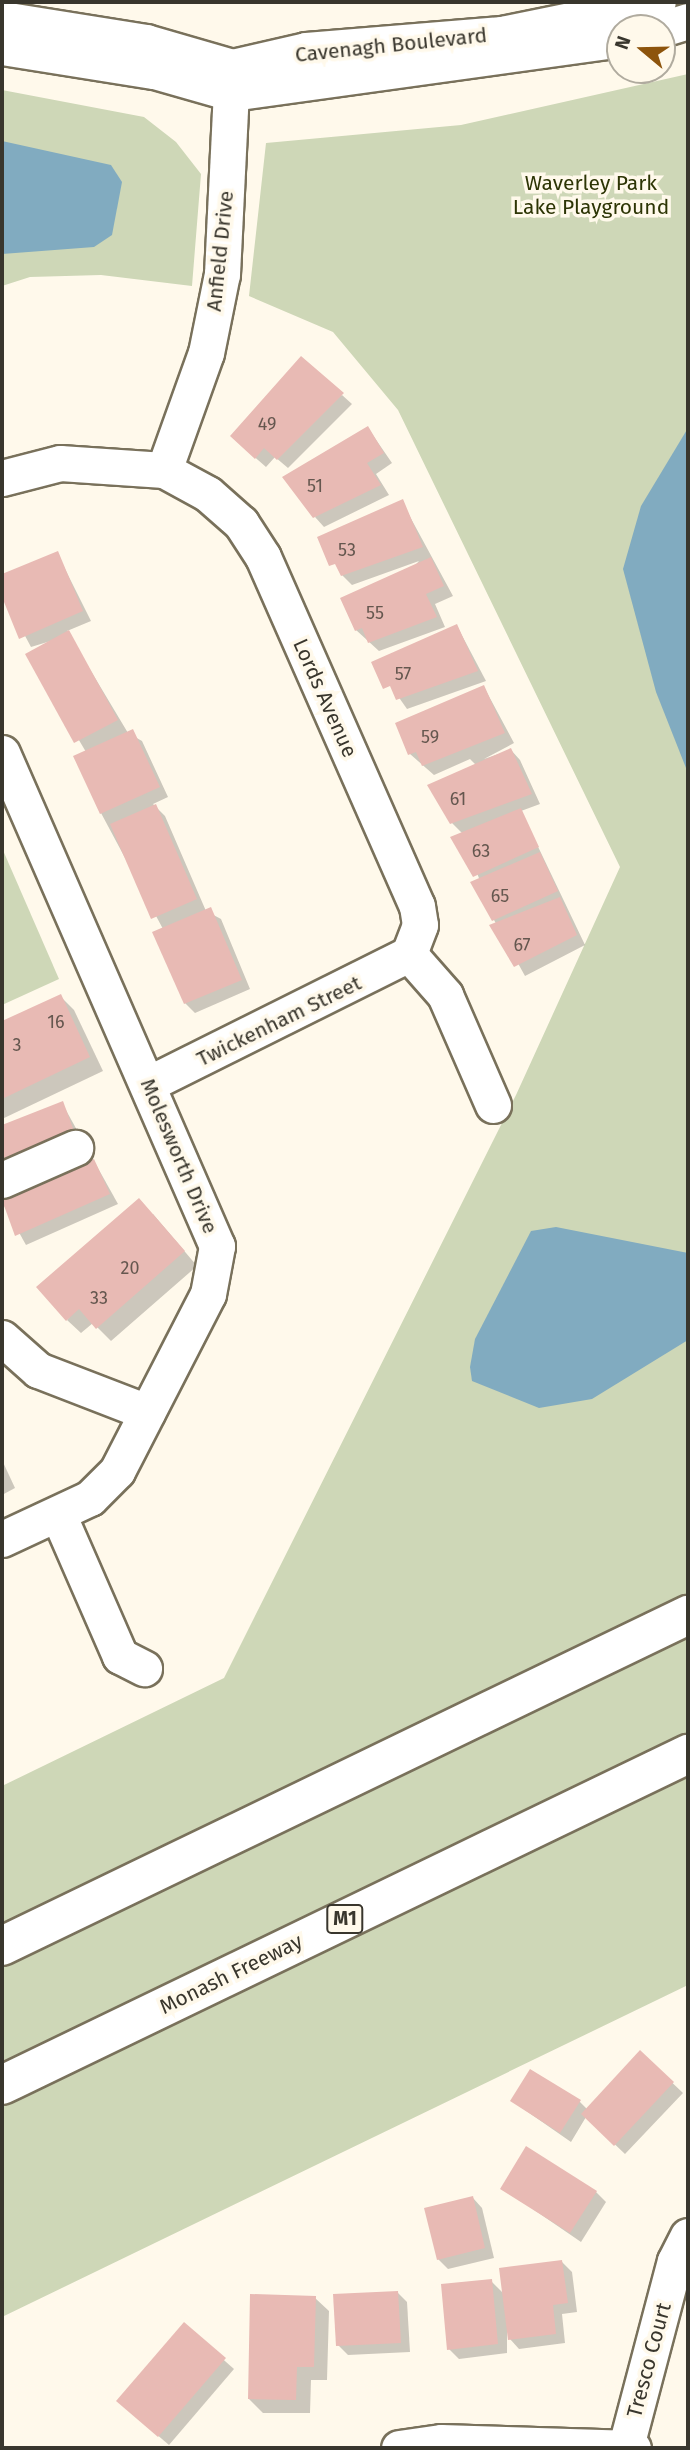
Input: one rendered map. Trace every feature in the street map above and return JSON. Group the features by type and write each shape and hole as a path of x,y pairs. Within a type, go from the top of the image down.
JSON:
{"highway":[{"path":"2,1945 688,1615"},
{"name":"Monash Freeway","path":"2,2085 688,1754"}],"street":[{"name":"Cavenagh Boulevard","path":"2,19 146,42 232,80 306,50 502,34 658,2"},
{"name":"Cavenagh Boulevard","path":"2,47 154,71 232,80 606,41"},
{"name":"Anfield Drive","path":"164,470 206,353 222,274 232,80"},
{"name":"Lords Avenue","path":"2,478 60,463 164,470 208,494 241,523 262,557 417,906 420,925 408,954"},
{"name":"Molesworth Drive","path":"2,753 217,1246 208,1294 117,1471 90,1497 2,1539"},
{"name":"Twickenham Street","path":"148,1084 408,954"},
{"path":"408,954 445,995 493,1105"},
{"path":"2,1180 75,1148"},
{"path":"2,1338 38,1370 147,1412"},
{"path":"58,1514 120,1656 145,1668"},
{"name":"Tresco Court","path":"629,2447 675,2262 688,2236"},
{"path":"399,2448 441,2442 629,2447"}],"green space":[{"name":"Waverley Park Lake Playground","path":"688,74 688,1985 2,2317 2,1786 224,1678 516,1095 620,867 398,410 333,332 249,296 266,143 461,125 643,84 676,84 676,77"},
{"path":"2,90 144,117 176,142 201,174 192,286 101,275 30,277 2,286"},
{"path":"2,848 59,979 2,1005"}],"water":[{"path":"2,141 111,165 122,182 112,235 94,247 2,254"},
{"path":"688,428 688,773 656,692 623,569 641,506"},
{"path":"556,1227 688,1253 688,1340 592,1399 539,1408 472,1381 470,1367 475,1339 531,1231"}],"building":[{"path":"301,356 344,393 277,460 264,448 255,459 230,436"},
{"path":"368,426 384,453 367,463 381,485 313,518 282,477"},
{"path":"403,499 423,547 341,576 335,564 329,566 317,537"},
{"path":"58,551 83,611 19,639 2,597 2,574"},
{"path":"431,557 444,586 426,594 437,617 368,643 362,628 355,631 340,598"},
{"path":"457,624 478,671 396,700 390,686 383,689 371,662"},
{"path":"69,630 118,720 74,743 25,654"},
{"path":"484,685 505,733 422,766 416,752 408,755 395,723"},
{"path":"133,729 160,787 100,814 73,756"},
{"path":"511,748 532,794 450,824 427,785"},
{"path":"156,804 197,899 151,919 110,824"},
{"path":"521,808 539,847 473,877 450,837"},
{"path":"540,852 558,891 492,921 470,882"},
{"path":"560,897 577,935 514,967 489,925"},
{"path":"211,907 242,980 184,1004 152,932"},
{"path":"61,994 90,1057 2,1099 2,1021"},
{"path":"63,1101 74,1131 2,1159 2,1125"},
{"path":"94,1159 110,1194 15,1236 2,1200"},
{"path":"139,1198 185,1251 96,1329 79,1309 66,1321 36,1287"},
{"path":"640,2050 674,2082 614,2146 581,2114"},
{"path":"530,2069 581,2100 560,2133 510,2101"},
{"path":"526,2146 597,2191 570,2233 500,2189"},
{"path":"473,2196 485,2248 437,2260 424,2208"},
{"path":"562,2260 568,2303 553,2305 556,2334 508,2340 499,2268"},
{"path":"492,2279 498,2344 447,2350 441,2284"},
{"path":"398,2291 401,2343 336,2346 333,2294"},
{"path":"250,2294 316,2296 314,2367 297,2367 296,2400 248,2399"},
{"path":"184,2322 226,2358 158,2437 116,2401"}]}
